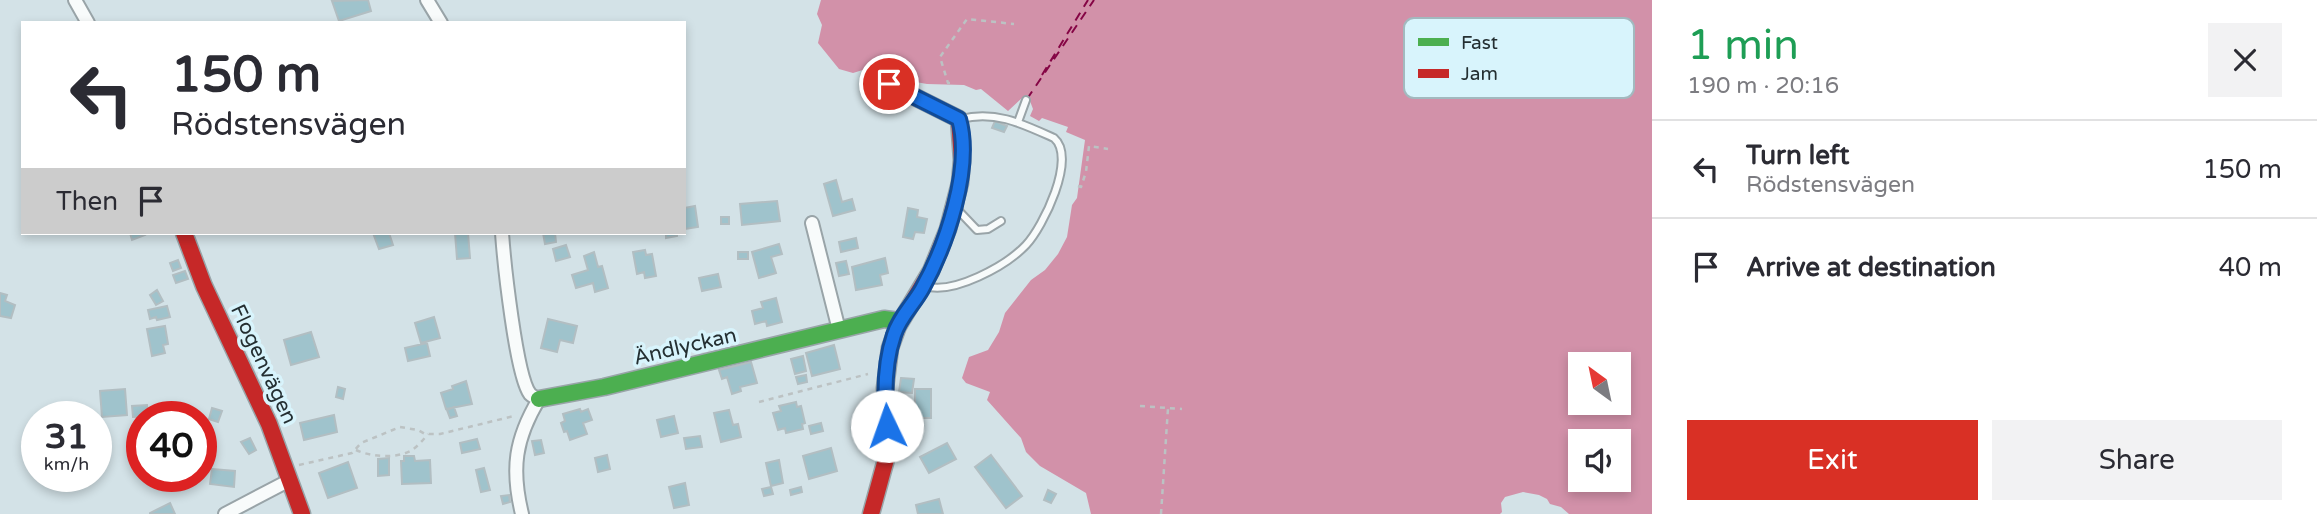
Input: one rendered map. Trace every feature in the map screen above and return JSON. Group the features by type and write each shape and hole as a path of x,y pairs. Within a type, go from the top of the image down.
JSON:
{"street":[{"path":"75,0 87,21"},
{"path":"427,0 439,21"},
{"path":"871,514 889,449 884,401 893,337 899,321 913,304 944,243 961,176 965,146 959,119 889,84"},
{"path":"812,223 839,330"},
{"name":"Flogenvägen","path":"185,235 204,286 261,406 302,514"},
{"path":"502,235 522,371 536,406 520,439 515,462 516,488 522,514"},
{"name":"Ändlyckan","path":"536,406 884,319 899,321"},
{"path":"225,514 288,474"}],"lane":[{"path":"1018,122 1026,100"},
{"path":"923,286 936,290 953,286 992,270 1012,257 1035,233 1052,199 1061,172 1060,148 1054,138 1018,122 989,114 959,119"},
{"path":"954,204 977,230 988,229 1001,221"}],"path":[{"path":"950,83 940,57 967,19 1014,24"},
{"path":"1078,186 1081,187 1086,172 1089,146 1108,149"},
{"path":"760,402 887,369"},
{"path":"288,474 356,450 361,443 400,427 440,434 536,406"},
{"path":"1140,406 1182,409"},
{"path":"1161,514 1168,408"},
{"path":"356,450 375,456 411,452 429,434"}],"shaded area":[{"path":"821,0 1652,0 1652,514 1569,514 1539,495 1523,492 1505,497 1501,503 1500,514 1091,514 1086,493 1040,466 1026,452 1021,438 987,400 990,392 966,383 962,378 969,357 988,350 999,332 1005,313 1031,280 1045,270 1067,237 1072,205 1077,198 1085,140 1066,132 1068,127 1042,118 1039,121 1030,116 1033,109 1030,101 1022,98 1008,111 981,89 910,81 911,76 869,68 853,73 839,69 818,43 822,25 817,14"}],"building":[{"path":"368,0 371,11 339,21 332,1"},
{"path":"995,121 1007,126 1004,132 992,128"},
{"path":"836,180 842,202 852,199 855,210 833,216 824,184"},
{"path":"777,201 780,221 742,225 740,204"},
{"path":"695,206 698,227 686,229 686,208"},
{"path":"908,208 918,210 917,217 927,219 924,233 915,232 913,239 903,237"},
{"path":"721,217 729,217 729,224 721,224"},
{"path":"131,235 145,235 132,240"},
{"path":"374,235 390,235 393,245 379,249"},
{"path":"455,235 468,235 470,258 457,259"},
{"path":"543,235 555,235 556,242 545,244"},
{"path":"856,238 858,248 841,252 839,242"},
{"path":"779,244 782,254 771,257 776,273 759,278 752,252"},
{"path":"566,245 570,257 556,261 553,249"},
{"path":"645,250 646,255 652,254 656,276 645,278 644,272 637,274 633,252"},
{"path":"594,252 598,267 602,266 608,288 595,292 593,283 576,288 572,275 588,270 584,256"},
{"path":"738,252 748,252 748,259 738,259"},
{"path":"885,258 888,273 880,275 882,285 856,290 852,267"},
{"path":"178,260 181,268 173,271 170,263"},
{"path":"846,261 849,274 839,276 836,263"},
{"path":"185,271 188,279 176,283 173,275"},
{"path":"718,274 721,287 702,291 699,278"},
{"path":"157,290 163,301 156,305 150,295"},
{"path":"0,293 7,295 5,301 15,305 11,318 0,316"},
{"path":"776,298 782,322 767,326 766,321 755,324 752,311 763,308 761,302"},
{"path":"167,306 170,317 150,319 148,310"},
{"path":"434,317 440,338 421,343 415,323"},
{"path":"548,319 577,326 573,343 560,340 557,352 541,348"},
{"path":"165,326 168,344 163,345 165,353 152,356 147,329"},
{"path":"311,332 319,357 291,365 284,340"},
{"path":"427,343 430,356 408,361 405,348"},
{"path":"834,345 840,369 812,376 806,353"},
{"path":"803,356 806,371 795,374 791,359"},
{"path":"751,362 757,383 740,387 741,391 732,394 727,377 722,379 719,370"},
{"path":"806,375 807,382 798,384 796,377"},
{"path":"901,378 914,379 912,393 899,392"},
{"path":"466,381 472,404 446,409 441,393"},
{"path":"338,387 345,389 343,399 336,397"},
{"path":"125,389 126,415 112,416 112,401 101,401 100,391"},
{"path":"915,389 931,389 931,418 915,418"},
{"path":"796,402 797,407 801,406 805,423 802,424 803,429 786,433 785,428 778,430 773,413 781,411 779,406"},
{"path":"454,407 457,416 450,418 447,410"},
{"path":"580,409 581,412 588,409 592,420 583,423 587,434 570,440 561,423 565,421 563,414"},
{"path":"217,410 222,411 217,422"},
{"path":"729,410 733,425 738,424 741,437 721,442 714,413"},
{"path":"334,415 337,432 304,440 300,423"},
{"path":"674,416 678,433 661,437 657,420"},
{"path":"905,420 915,421 915,430 905,430"},
{"path":"821,423 823,431 811,434 809,426"},
{"path":"700,436 702,447 686,449 684,438"},
{"path":"250,438 256,450 249,454 241,442"},
{"path":"477,439 480,449 462,453 460,443"},
{"path":"541,440 544,453 535,455 532,441"},
{"path":"947,443 956,459 929,473 920,457"},
{"path":"831,448 837,471 809,479 803,456"},
{"path":"607,455 610,469 598,472 595,458"},
{"path":"991,455 1022,496 1006,508 975,467"},
{"path":"404,456 414,456 415,461 430,460 431,483 402,484 401,461 404,461"},
{"path":"389,458 389,475 378,476 378,459"},
{"path":"779,460 783,483 771,486 766,463"},
{"path":"348,462 357,488 328,498 319,473"},
{"path":"484,468 490,490 481,492 476,470"},
{"path":"217,469 235,471 234,487 217,485"},
{"path":"685,483 689,505 674,508 669,487"},
{"path":"771,487 773,494 764,496 762,489"},
{"path":"801,487 802,492 791,495 790,490"},
{"path":"1048,490 1056,494 1051,503 1044,500"},
{"path":"509,495 510,502 503,504 501,496"},
{"path":"939,499 943,514 918,514 916,505"},
{"path":"170,503 175,514 150,514 150,513"}],"ferry route":[{"path":"1042,75 1088,0"},
{"path":"1027,99 1094,0"}],"traffic: fast":[{"path":"539,399 604,387 884,319 899,321"}],"traffic: jam":[{"path":"871,514 888,452 885,388 890,348 898,326 931,271 948,229 960,183 962,160 959,119 889,84"},
{"path":"185,235 204,286 269,424 302,514"}],"route":[{"path":"887,426 884,401 888,357 893,337 899,321 913,304 944,243 961,176 965,146 959,119 889,84"}]}
